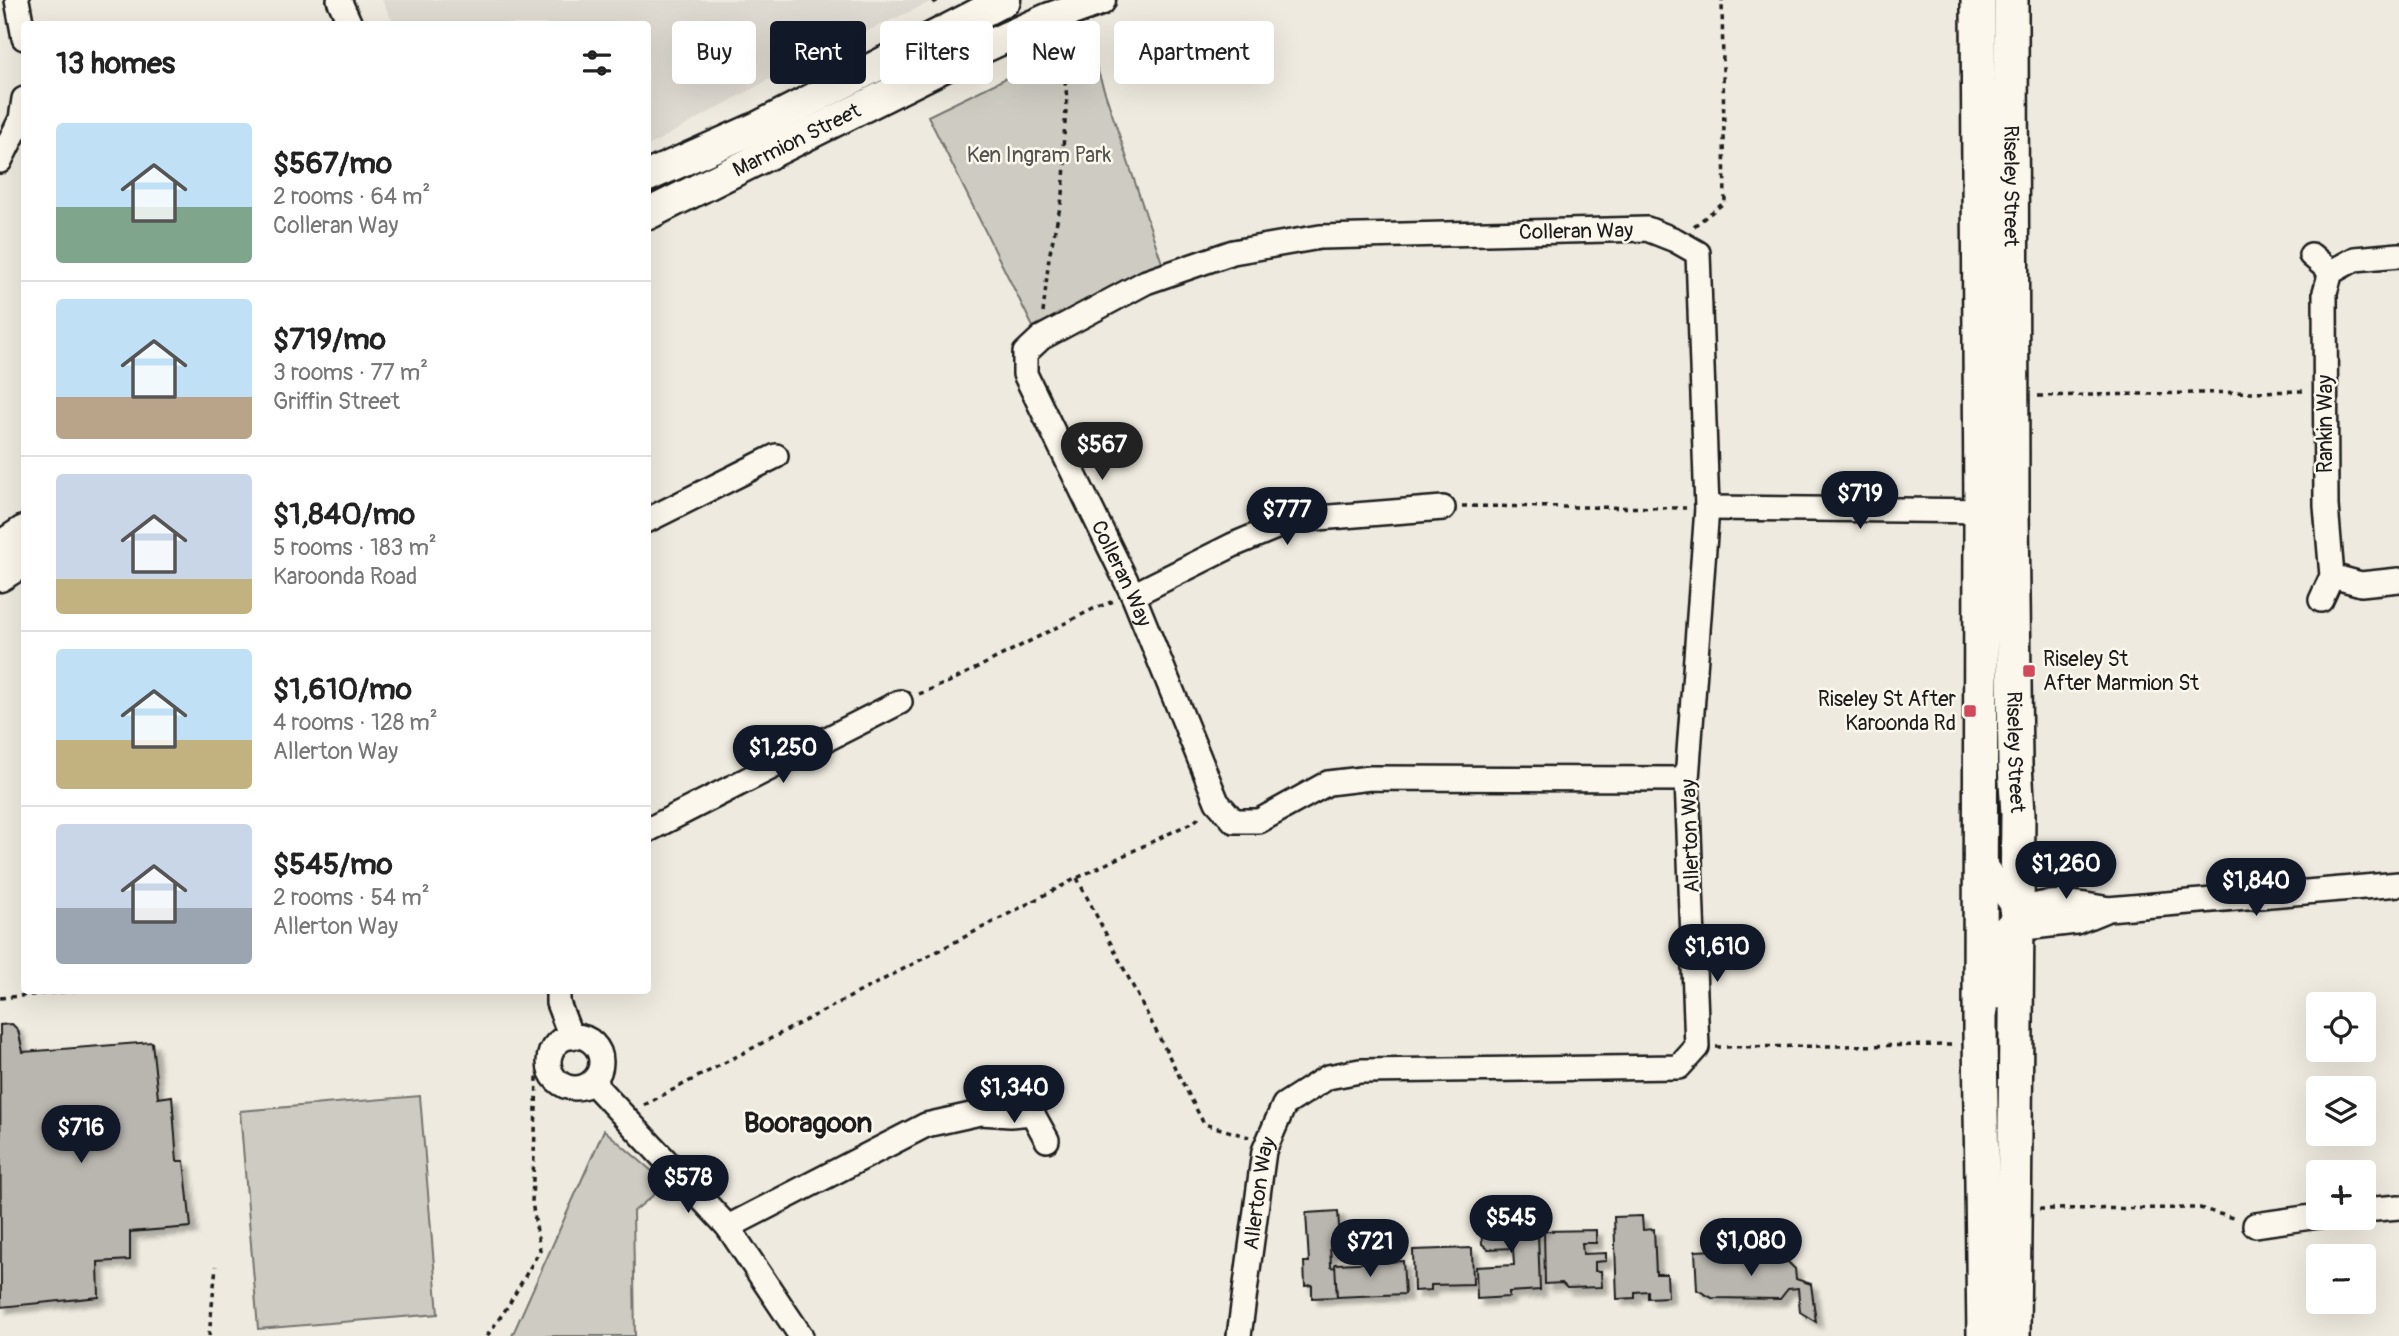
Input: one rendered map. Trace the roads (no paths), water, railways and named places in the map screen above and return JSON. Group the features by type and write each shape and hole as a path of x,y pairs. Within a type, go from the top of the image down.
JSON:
{"highway":[{"path":"1961,0 1961,134 1979,174"},
{"name":"Riseley Street","path":"1978,0 1979,174 1997,511 2018,814 2013,1336"},
{"name":"Riseley Street","path":"1984,1336 1970,1038 1982,861 1997,511 2011,0"}],"main road":[{"name":"Marmion Street","path":"651,175 756,128 1005,0"},
{"name":"Marmion Street","path":"651,213 973,52 1050,18 1100,0"},
{"path":"7,562 21,536"}],"street":[{"path":"17,0 21,22"},
{"path":"339,0 349,21"},
{"path":"0,161 21,117"},
{"name":"Colleran Way","path":"1687,779 1370,778 1328,783 1259,821 1234,821 1217,802 1133,594 1025,374 1025,353 1041,338 1146,282 1233,253 1320,237 1647,229 1698,253"},
{"name":"Allerton Way","path":"1238,1336 1264,1151 1284,1105 1328,1077 1360,1071 1679,1067 1697,1047 1687,779 1707,508 1698,253"},
{"path":"2311,256 2331,272 2355,259 2399,255"},
{"name":"Rankin Way","path":"2321,600 2332,576 2326,506 2325,391 2325,292 2331,272"},
{"path":"651,518 776,456"},
{"path":"1133,594 1233,545 1293,520 1443,508"},
{"path":"1707,508 1997,511"},
{"path":"2332,576 2361,584 2399,580"},
{"path":"651,828 900,702"},
{"path":"1982,861 2018,914 2033,927 2076,922 2108,909 2399,884"},
{"path":"1970,1038 1996,1008 1998,935 2018,914"},
{"path":"558,994 558,1003 572,1037"},
{"path":"572,1037 584,1037 593,1042 602,1060 601,1070 592,1082 578,1088 567,1087 558,1082 552,1074 550,1060 555,1045 572,1037"},
{"path":"592,1082 728,1227 801,1336"},
{"path":"1019,1089 1047,1140"},
{"path":"728,1227 926,1125 980,1113 1032,1113"},
{"path":"2376,1209 2399,1207"},
{"path":"2255,1225 2306,1218"}],"place":[{"name":"Riseley St After Marmion St","path":"2029,671"},
{"name":"Riseley St After Karoonda Rd","path":"1970,711"}],"district":[{"name":"Booragoon","path":"808,1122"}],"park label":[{"name":"Ken Ingram Park","path":"1039,155"}]}
